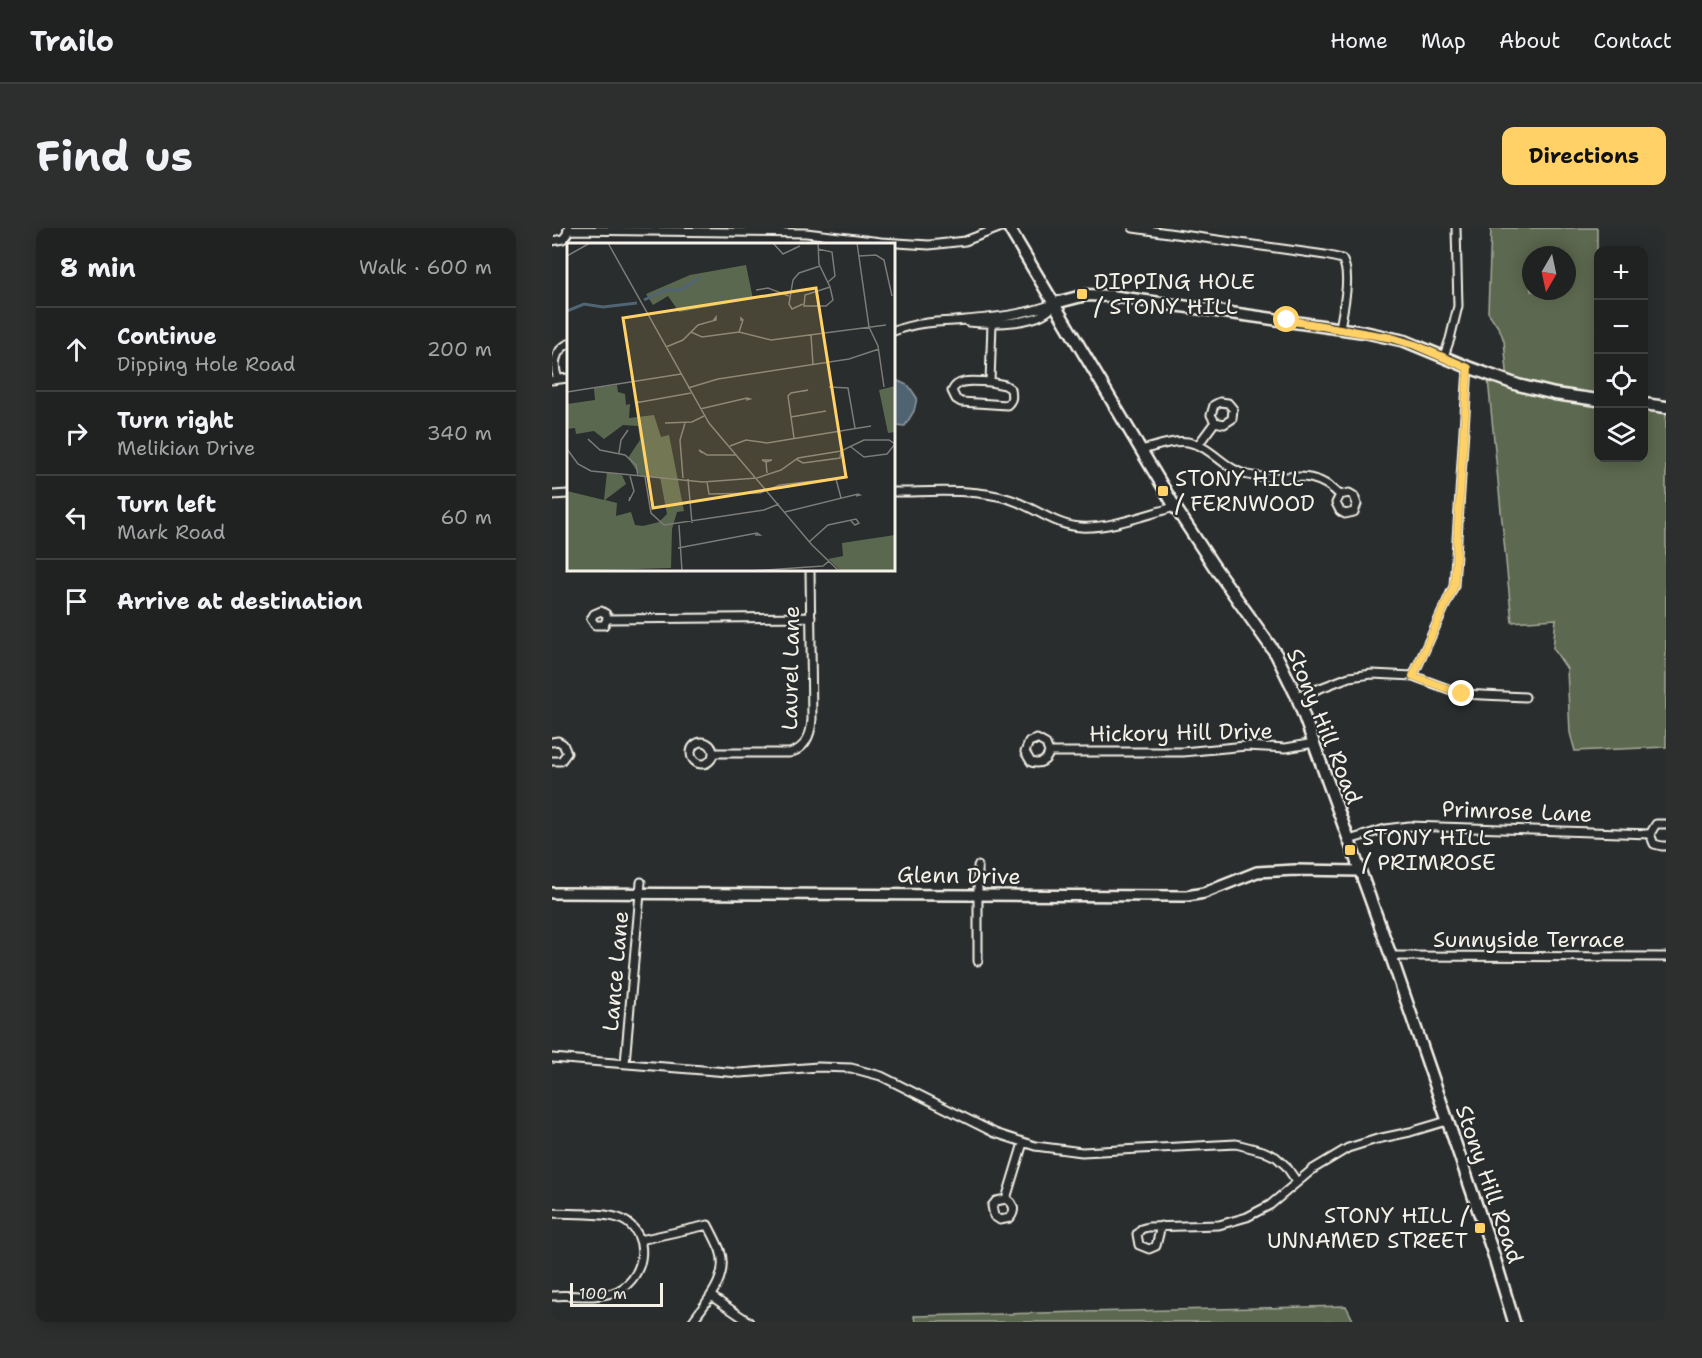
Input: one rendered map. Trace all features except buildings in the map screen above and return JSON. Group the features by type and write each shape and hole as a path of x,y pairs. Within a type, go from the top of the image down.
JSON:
{"main road":[{"name":"Stony Hill Road","path":"1009,228 1175,507 1276,654 1297,697 1391,956 1494,1255 1514,1322"},
{"path":"1055,303 1086,295 1111,296 1340,328 1405,341 1497,379 1535,389 1594,399"},
{"path":"1648,405 1666,407"}],"street":[{"path":"896,244 929,245 965,241 999,228"},
{"path":"1133,228 1342,259 1346,264 1346,274 1340,328"},
{"path":"1444,356 1458,306 1456,228"},
{"path":"552,241 563,239 568,229 610,229 806,233 881,243"},
{"path":"896,330 920,323 1034,311 1055,303"},
{"path":"954,321 993,323 1039,316 1048,312 1055,303"},
{"path":"990,382 993,323"},
{"path":"555,380 556,358 567,345"},
{"path":"1413,676 1454,586 1468,368"},
{"path":"960,382 990,382 1011,388 1011,402 1007,405 962,402 956,399 952,391 960,382"},
{"path":"1198,445 1215,422"},
{"path":"1142,450 1174,442 1187,442 1198,445 1234,470 1245,474 1309,477 1325,483 1340,495"},
{"path":"896,492 969,492 995,495 1024,504 1054,520 1080,527 1096,527 1175,507"},
{"path":"552,495 567,494"},
{"name":"Laurel Lane","path":"713,753 789,753 796,752 805,744 812,719 810,572"},
{"path":"607,619 811,617"},
{"path":"1297,697 1349,676 1360,674 1413,676 1462,694 1525,697"},
{"path":"552,742 558,741 563,744 567,753 561,761 552,761"},
{"name":"Hickory Hill Drive","path":"1049,752 1183,752 1246,746 1286,748 1314,743"},
{"path":"1666,824 1656,825 1650,834 1654,844 1666,846"},
{"name":"Primrose Lane","path":"1349,840 1385,829 1420,825 1650,834"},
{"path":"978,866 978,961"},
{"name":"Glenn Drive","path":"552,893 1187,896 1220,888 1257,872 1360,871"},
{"name":"Lance Lane","path":"625,1063 641,882"},
{"name":"Sunnyside Terrace","path":"1391,956 1666,957"},
{"path":"552,1058 757,1073 818,1067 851,1068 881,1077 978,1126 1023,1143 1057,1150 1101,1152 1236,1144 1276,1157 1286,1166 1297,1182"},
{"path":"1161,1226 1219,1225 1238,1221 1263,1209 1313,1169 1348,1149 1377,1139 1448,1121"},
{"path":"1006,1199 1023,1143"},
{"path":"552,1213 615,1217 635,1229 640,1240 641,1261 637,1272 619,1290 600,1296 568,1294 552,1296"},
{"path":"640,1240 708,1225 721,1252 722,1269 711,1296 692,1322"},
{"path":"711,1296 749,1322"}],"green space":[{"path":"1491,228 1597,228 1597,246 1594,246 1594,462 1648,462 1648,400 1666,404 1666,747 1575,751 1570,733 1567,669 1553,648 1556,619 1512,622 1488,379 1508,381 1504,341 1500,330 1488,312"},
{"path":"1346,1306 1354,1322 915,1322 914,1316"}],"water":[{"path":"896,380 909,386 917,398 914,411 905,426 896,425"}],"place":[{"name":"DIPPING HOLE / STONY HILL","path":"1082,294"},
{"name":"STONY HILL / FERNWOOD","path":"1163,491"},
{"name":"STONY HILL / PRIMROSE","path":"1350,850"},
{"name":"STONY HILL / UNNAMED STREET","path":"1480,1228"}],"route":[{"path":"1287,320 1405,341 1468,368 1454,586 1413,676 1462,694"}]}
